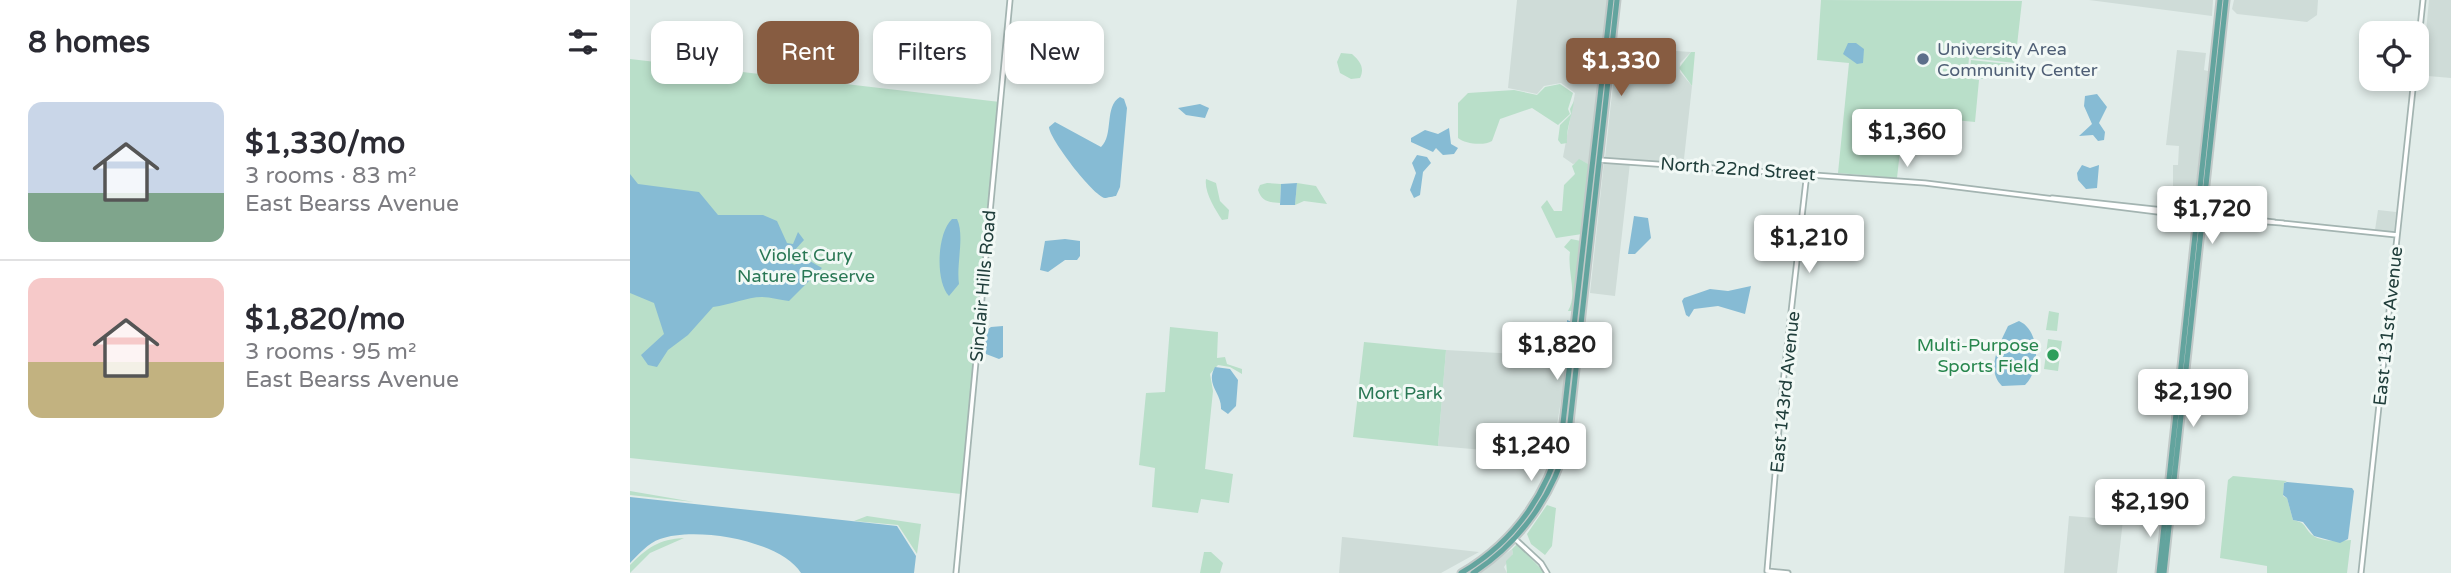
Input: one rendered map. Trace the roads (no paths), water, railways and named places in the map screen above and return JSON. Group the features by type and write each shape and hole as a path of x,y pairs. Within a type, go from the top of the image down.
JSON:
{"main road":[{"path":"1598,160 1611,0"},
{"path":"1473,573 1512,537 1544,499 1561,452 1567,426 1617,0"},
{"path":"2200,215 2220,0"},
{"path":"2162,573 2226,0"},
{"path":"1461,573 1512,537"}],"street":[{"name":"Sinclair Hills Road","path":"956,573 1010,0"},
{"path":"2421,21 2423,0"},
{"name":"East 131st Avenue","path":"2361,573 2413,91"},
{"name":"North 22nd Street","path":"1598,160 1807,172 2094,205 2397,235"},
{"name":"East 143rd Avenue","path":"1788,573 1767,571 1782,392 1807,172"},
{"path":"2066,197 2072,202"},
{"name":"North 22nd Street","path":"2048,198 2105,201 2200,215"},
{"path":"2094,205 2105,201"},
{"path":"1512,537 1541,563 1547,573"}],"water":[{"path":"1848,43 1856,43 1864,49 1863,63 1857,64 1843,54"},
{"path":"2097,94 2107,107 2099,123 2105,132 2104,140 2098,141 2093,135 2079,136 2092,124 2084,106 2085,96"},
{"path":"1120,97 1124,99 1127,108 1120,187 1116,196 1105,198 1091,188 1072,166 1049,127 1055,122 1101,147 1107,135 1112,107"},
{"path":"1200,104 1209,108 1205,118 1186,115 1178,108"},
{"path":"1449,128 1451,144 1458,148 1454,154 1443,155 1436,148 1433,152 1411,142 1411,138 1425,130 1438,134"},
{"path":"1417,155 1427,157 1431,163 1423,172 1420,195 1414,198 1410,190 1416,173 1412,163"},
{"path":"2082,165 2090,168 2099,165 2097,188 2086,189 2078,180 2077,173"},
{"path":"630,174 638,184 699,192 718,215 763,215 777,221 787,243 793,244 798,232 804,240 793,252 790,263 795,265 801,256 822,268 789,301 756,297 713,307 688,335 668,350 657,367 648,365 641,355 664,334 654,303 630,293"},
{"path":"1297,183 1295,205 1280,205 1281,184"},
{"path":"1634,216 1648,218 1651,238 1635,254 1628,254"},
{"path":"952,219 957,219 960,234 959,284 949,296 941,280 940,257 943,235"},
{"path":"1045,241 1080,241 1080,256 1077,260 1065,260 1048,272 1040,270"},
{"path":"1751,286 1745,314 1718,306 1694,309 1689,317 1686,315 1682,301 1684,298 1710,289 1728,291"},
{"path":"1567,320 1572,322 1568,355 1559,353 1567,330"},
{"path":"2019,321 2026,326 2034,341 2034,370 2025,385 2002,386 1995,372 1996,356 2008,326"},
{"path":"1003,326 1003,357 999,359 986,354 984,332 991,327"},
{"path":"1215,367 1230,369 1238,380 1236,406 1228,414 1221,409 1213,384 1212,373"},
{"path":"2284,483 2352,488 2354,491 2348,539 2340,543 2314,536 2303,522 2293,520 2287,498 2283,495"},
{"path":"630,497 897,526 916,556 914,573 801,573 775,552 756,544 714,535 694,534 660,539 644,549 630,563"}],"place":[{"name":"University Area Community Center","path":"1923,59"},
{"name":"Multi-Purpose Sports Field","path":"2053,355"}],"park label":[{"name":"Violet Cury Nature Preserve","path":"806,265"},
{"name":"Mort Park","path":"1400,393"}]}
